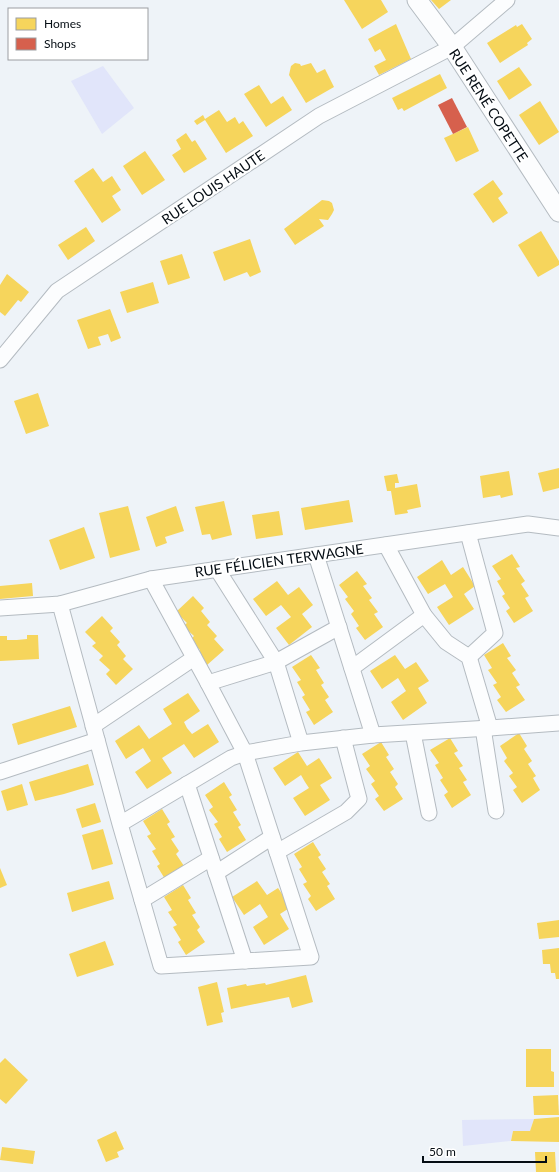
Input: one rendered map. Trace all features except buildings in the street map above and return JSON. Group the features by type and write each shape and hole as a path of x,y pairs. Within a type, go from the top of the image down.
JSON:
{"street":[{"name":"RUE RENÉ COPETTE","path":"417,0 452,47 559,212"},
{"name":"RUE LOUIS HAUTE","path":"0,360 57,291 319,116 452,47 507,0"},
{"name":"RUE FÉLICIEN TERWAGNE","path":"0,608 60,604 151,579 528,524 559,528"},
{"path":"468,533 495,633 469,657"},
{"path":"386,545 424,615 446,642 469,657 486,728 496,811"},
{"path":"316,555 373,735"},
{"path":"217,569 276,662 302,743"},
{"path":"60,604 120,824 161,966 311,958 245,753 151,579"},
{"path":"352,668 424,615"},
{"path":"208,683 276,662 339,627"},
{"path":"0,772 95,733 194,658"},
{"path":"120,824 230,758 245,753 302,743 373,735 559,723"},
{"path":"413,732 428,813"},
{"path":"277,852 346,812 359,799 343,738"},
{"path":"187,784 245,961"},
{"path":"216,872 272,837"},
{"path":"142,900 211,858"}],"shaded area":[{"path":"103,66 134,108 102,134 71,81"},
{"path":"534,1119 530,1131 513,1131 511,1141 463,1146 462,1120"}]}
